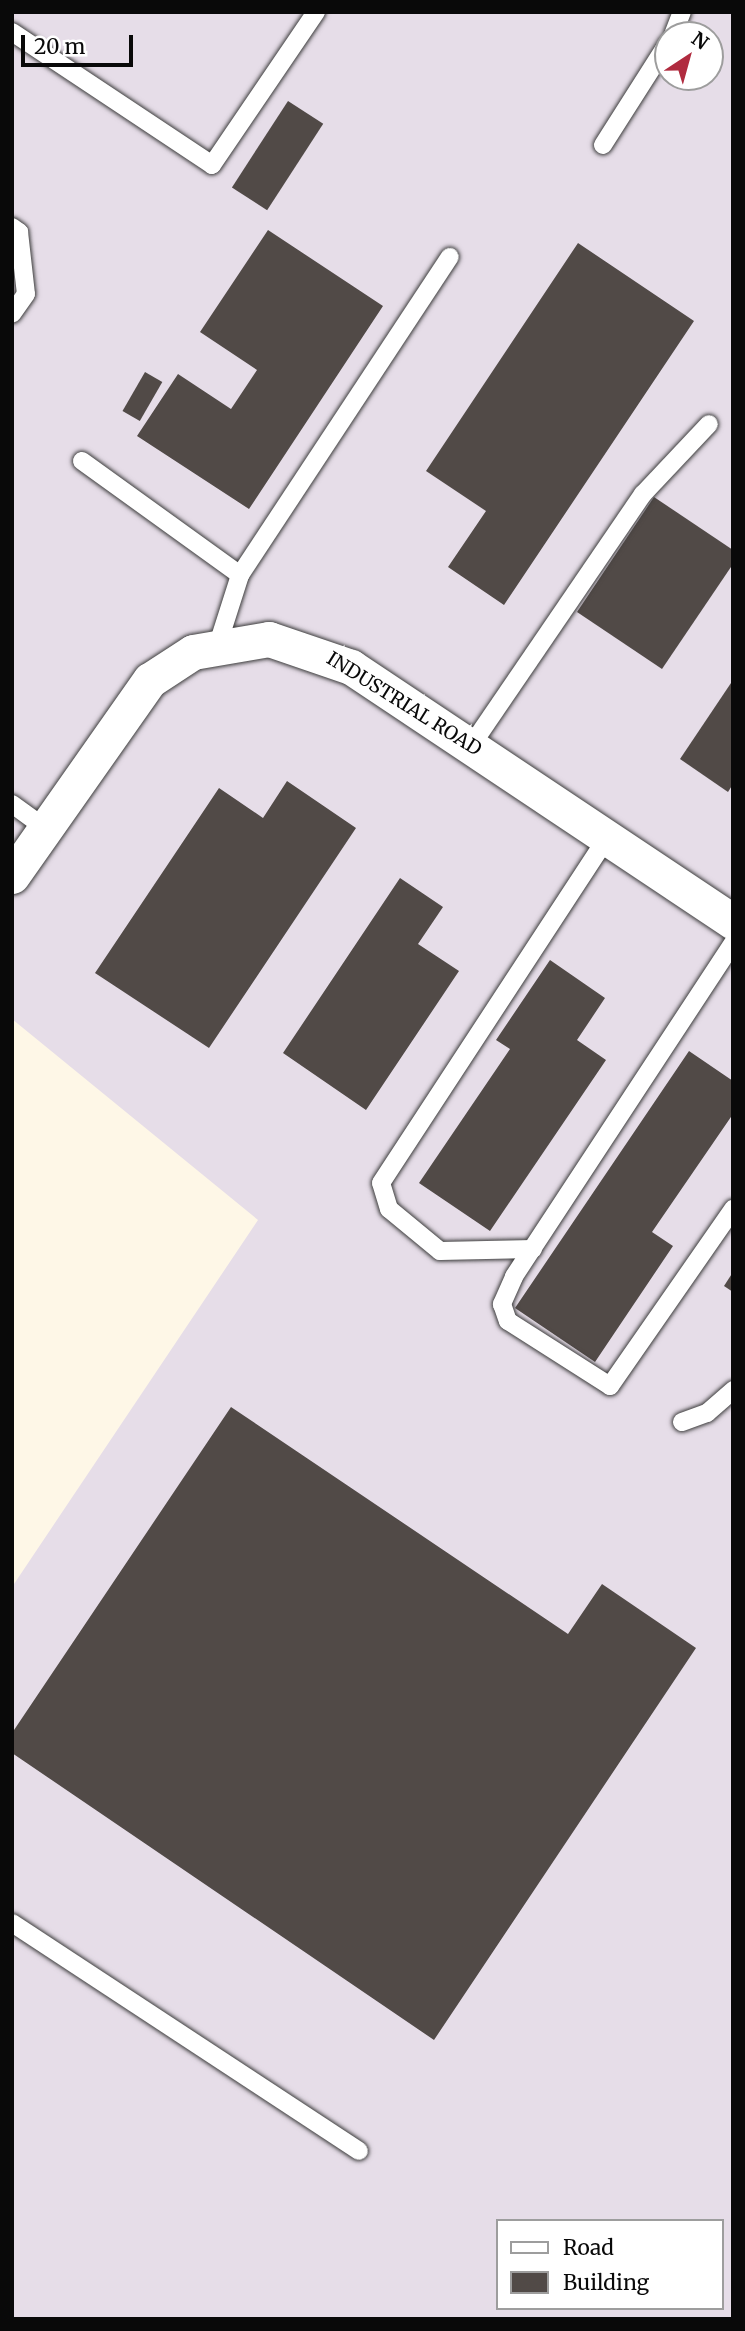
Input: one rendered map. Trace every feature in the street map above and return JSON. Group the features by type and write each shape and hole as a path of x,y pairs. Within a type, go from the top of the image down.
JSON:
{"street":[{"name":"INDUSTRIAL ROAD","path":"12,876 131,698 170,664 218,644 269,639 327,654 471,746 733,922"}],"lane":[{"path":"12,32 212,165 316,12"},
{"path":"603,145 654,65"},
{"path":"12,228 19,232 26,294 12,314"},
{"path":"218,644 240,575 450,257"},
{"path":"471,746 643,494 709,424"},
{"path":"82,461 240,575"},
{"path":"12,804 45,828"},
{"path":"533,1249 440,1251 389,1209 381,1183 607,838"},
{"path":"733,943 533,1249 502,1304 508,1321 610,1386 733,1209"},
{"path":"681,1422 706,1413 733,1390"},
{"path":"12,1923 359,2151"}],"shaded area":[{"path":"12,12 733,12 733,2319 12,2319 12,1587 258,1220 12,1019"}],"building":[{"path":"288,101 323,124 267,210 232,187"},
{"path":"268,230 383,306 249,509 137,436 178,374 231,409 257,370 200,332"},
{"path":"578,243 694,321 504,605 448,567 486,511 426,471"},
{"path":"145,372 162,382 140,421 122,411"},
{"path":"654,497 733,550 733,564 662,669 577,612"},
{"path":"733,680 733,784 728,792 680,759"},
{"path":"287,781 356,828 209,1048 95,973 219,788 263,818"},
{"path":"400,878 443,907 418,944 459,971 366,1110 283,1053"},
{"path":"550,960 605,998 577,1040 606,1060 490,1231 419,1183 510,1049 496,1040"},
{"path":"689,1051 733,1081 733,1114 652,1232 673,1246 595,1362 515,1308"},
{"path":"733,1272 733,1292 724,1286"},
{"path":"231,1407 568,1634 602,1584 696,1648 434,2040 12,1753 12,1733"}]}
